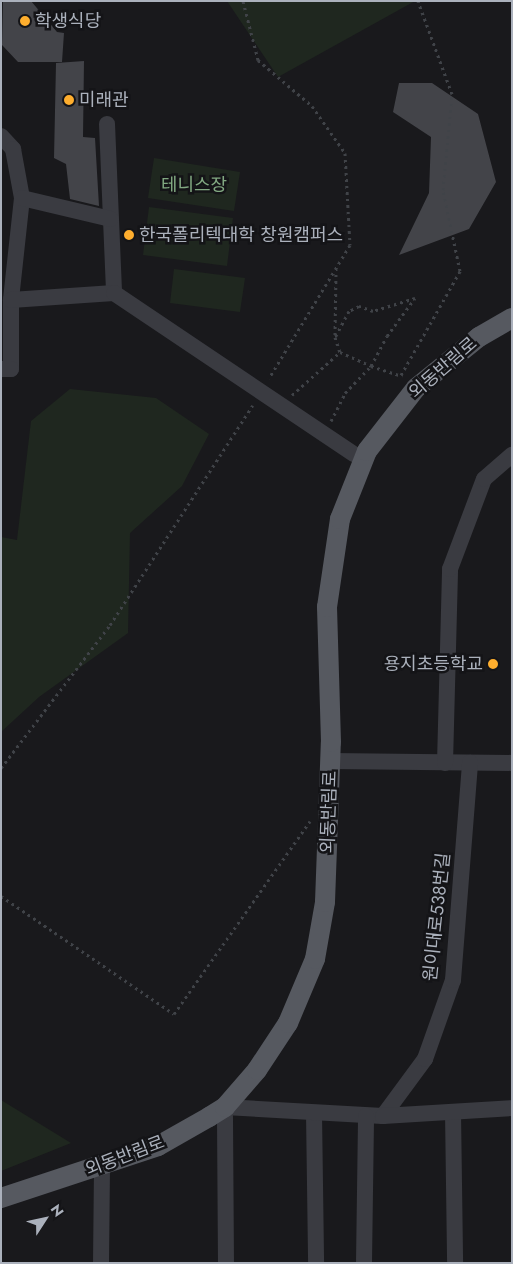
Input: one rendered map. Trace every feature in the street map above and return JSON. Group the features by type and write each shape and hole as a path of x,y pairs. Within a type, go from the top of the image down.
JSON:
{"main road":[{"name":"외동반림로","path":"1,1198 158,1146 225,1107 258,1070 288,1023 315,959 325,902 330,761 327,607 340,519 368,451 416,388 479,336 512,318"}],"street":[{"path":"107,124 114,293"},
{"path":"1,136 13,149 22,198 12,300 11,369 1,369"},
{"path":"22,198 111,219"},
{"path":"12,300 114,293 354,454"},
{"path":"445,763 450,569 484,479 512,456"},
{"path":"330,761 512,763"},
{"name":"원이대로538번길","path":"382,1116 425,1059 453,980 470,763"},
{"path":"226,1263 225,1107 366,1116 512,1108"},
{"path":"453,1112 455,1263"},
{"path":"314,1113 316,1263"},
{"path":"364,1263 366,1116"},
{"path":"101,1263 102,1166"}],"path":[{"path":"1,768 110,625 261,392 350,245 345,153 312,106 258,60 244,1"},
{"path":"336,268 335,337 340,352 371,366 401,375 460,271 443,190 452,94 418,1"},
{"path":"324,435 345,393 371,366 387,336 415,298 373,311 359,306 349,311 335,337"},
{"path":"281,406 340,352"},
{"path":"1,896 174,1014 310,821 328,820"}],"green space":[{"path":"227,1 415,1 278,77"},
{"name":"테니스장","path":"154,158 240,172 234,211 148,198"},
{"path":"149,207 233,218 227,266 143,255"},
{"path":"174,269 245,278 240,312 170,303"},
{"path":"70,389 156,398 209,434 182,486 130,533 128,633 39,697 1,732 1,537 17,540 31,421"},
{"path":"1,1100 71,1143 1,1171"}],"building":[{"name":"학생식당","path":"3,1 31,1 57,32 64,33 62,62 18,62 2,45"},
{"name":"미래관","path":"84,61 83,137 95,138 99,206 70,199 66,164 54,158 56,63"},
{"path":"399,83 432,83 478,114 496,182 469,229 399,255 429,193 431,137 393,112"}],"place":[{"name":"학생식당","path":"25,21"},
{"name":"미래관","path":"69,100"},
{"name":"한국폴리텍대학 창원캠퍼스","path":"129,235"},
{"name":"용지초등학교","path":"493,664"}]}
